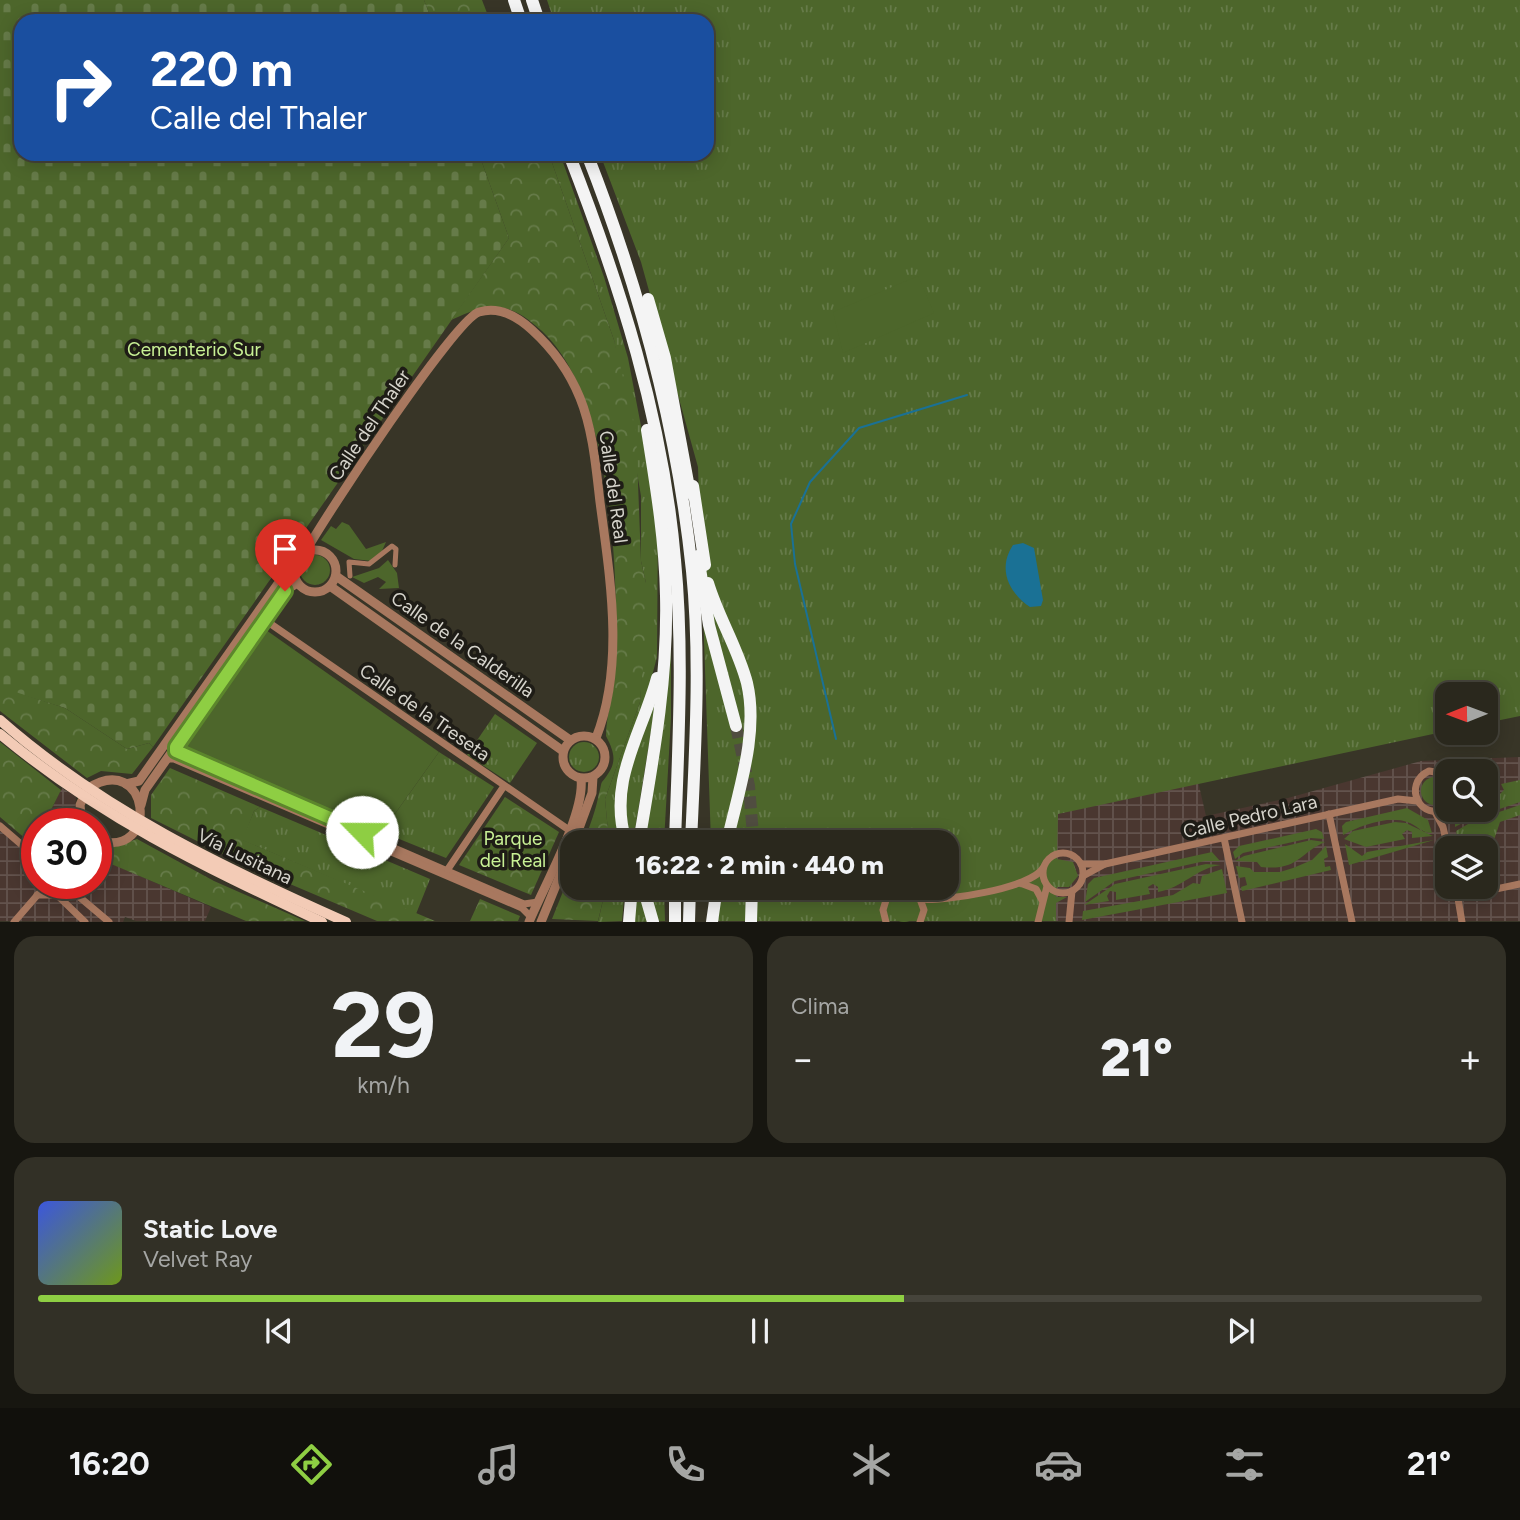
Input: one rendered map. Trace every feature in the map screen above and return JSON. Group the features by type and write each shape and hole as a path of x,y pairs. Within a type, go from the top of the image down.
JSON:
{"highway":[{"path":"572,161 631,328 647,387 666,488 676,561 679,685 675,830"},
{"path":"590,161 641,306 661,382 681,486 692,573 694,643 691,830"},
{"path":"604,196 633,255 665,358 690,464 708,584 740,662 750,698 749,736 729,830"},
{"path":"586,197 641,399 661,514 665,575 661,701 641,830"},
{"path":"678,417 704,596 736,726"},
{"path":"624,830 619,802 623,769 658,677 665,575"},
{"path":"629,922 631,900"},
{"path":"647,900 653,922"},
{"path":"674,900 675,922"},
{"path":"690,900 690,922"},
{"path":"712,922 715,900"},
{"path":"751,922 752,900"}],"main road":[{"path":"0,720 85,792"},
{"path":"0,734 138,825"},
{"name":"Vía Lusitana","path":"138,825 342,920 356,922"},
{"name":"Vía Lusitana","path":"138,825 218,873 322,921"}],"street":[{"name":"Calle del Real","path":"465,320 478,312 498,311 523,322 553,350 581,401 597,480 611,616 609,690 596,738 606,754 605,763 593,777 592,793 578,830"},
{"name":"Calle del Thaler","path":"306,551 416,385 465,320"},
{"path":"350,576 349,562 369,564 391,546 396,549 398,558 395,565"},
{"path":"81,808 85,792 105,780 126,784 139,781 277,584 293,569 297,559 306,551 324,551 332,557 336,576 330,586 311,592 297,583 293,569"},
{"name":"Calle de la Calderilla","path":"336,576 570,740"},
{"path":"112,842 138,825 145,790 286,588 297,583"},
{"name":"Calle de la Calderilla","path":"330,586 563,751"},
{"name":"Calle de la Treseta","path":"265,620 569,830"},
{"path":"593,777 581,779 566,769 563,751 570,740 587,735 596,738"},
{"path":"176,747 178,754 184,757 524,904 538,902"},
{"path":"167,759 174,759 522,908 530,919 560,851"},
{"name":"Calle Pedro Lara","path":"1402,799 1415,789 1419,778 1429,771 1435,772"},
{"path":"569,830 582,791 581,779"},
{"path":"126,784 136,793 141,805"},
{"path":"448,869 504,786"},
{"path":"1415,789 1417,801 1424,808 1435,812"},
{"name":"Calle Pedro Lara","path":"1081,864 1105,864 1402,799 1417,801"},
{"path":"1329,814 1352,922"},
{"path":"1440,822 1445,836"},
{"path":"1443,827 1444,822"},
{"path":"0,826 21,844"},
{"path":"1224,838 1242,922"},
{"path":"928,900 937,901 1020,883 1040,874 1049,857 1060,852 1072,855 1081,864 1083,876 1072,891 1069,922"},
{"name":"Calle Pedro Lara","path":"1083,876 1105,864"},
{"path":"1038,922 1046,885 1043,867"},
{"name":"Calle del Real","path":"541,922 560,876"},
{"path":"1020,883 1046,885 1059,893 1072,891"},
{"path":"1020,883 1036,889 1043,902"},
{"path":"1498,889 1520,884"},
{"path":"14,922 34,899"},
{"path":"61,899 85,922"},
{"path":"82,899 109,922"},
{"path":"1458,899 1462,922"},
{"path":"886,900 884,903 886,922"},
{"path":"920,900 924,912"},
{"path":"920,922 924,912 937,901"}],"shaded area":[{"path":"1109,394 1206,816 1288,798 1421,761 1435,760 1435,822 1498,822 1498,759 1470,759 1520,757 1520,921 817,921 897,900 959,900 959,830 951,830"},
{"path":"62,788 76,797 75,808 52,808"},
{"path":"0,821 21,843 21,899 112,899 112,864 211,907 205,921 136,921 125,917 123,922 0,921"},
{"path":"112,846 118,848 112,859"}],"green space":[{"name":"Cementerio Sur","path":"0,0 424,0 429,14 14,14 14,161 482,161 509,238 153,747 149,743 127,749 65,708 0,688"},
{"path":"424,0 482,0 487,14 429,14"},
{"path":"547,0 1520,0 1520,716 1498,721 1498,682 1435,682 1435,734 1058,814 1057,859 1073,862 1078,876 1069,887 1057,887 1056,897 1067,897 1056,903 1056,921 712,921 711,900 959,900 959,830 711,830 698,467 641,262 603,161 714,161 714,14 552,14"},
{"path":"482,161 551,161 614,340 636,431 641,561 646,583 647,613 640,702 605,799 608,830 588,830 602,783 613,760 606,736 614,681 616,634 613,541 598,444 584,399 566,361 542,331 519,314 499,307 477,309 451,320 509,238"},
{"path":"551,161 563,161 604,277 628,358 658,515 657,657 622,788 657,695 635,830 608,830 605,799 640,702 646,583 641,561 641,496 614,340"},
{"path":"918,276 934,313 843,353 833,312"},
{"path":"342,522 349,525 366,549 386,542 382,551 371,561 354,559 321,540 331,526 336,529"},
{"path":"315,555 321,556 329,564 329,576 321,584 315,585 309,584 301,576 300,570 301,564 309,556"},
{"path":"388,560 397,573 399,588 379,589 386,582 378,577 364,583 352,577 379,568"},
{"path":"266,630 439,752 382,832 184,746"},
{"path":"671,638 671,717 665,830 645,830"},
{"path":"0,687 65,708 127,749 149,743 153,747 132,774 101,771 87,778 0,711"},
{"path":"495,714 537,743 510,783 467,755"},
{"path":"0,742 61,790 52,808 21,808 21,835 0,817"},
{"path":"584,742 595,746 599,757 595,768 584,772 573,768 569,757 573,746"},
{"path":"439,752 494,787 446,858 382,832"},
{"path":"170,768 260,807 254,811 243,840 435,921 377,921 243,864 151,818 151,795"},
{"path":"1435,777 1435,805 1425,801 1421,791 1425,781"},
{"path":"1520,780 1520,802 1498,809 1498,793 1504,790 1501,784"},
{"name":"Parque del Real","path":"505,797 559,832 531,895 459,865"},
{"path":"1520,805 1520,815 1500,822 1495,836 1457,836 1456,831 1472,822 1498,822 1498,812"},
{"path":"260,807 430,879 416,914 242,840 254,811"},
{"path":"1407,808 1428,820 1432,833 1407,822 1392,820 1366,825 1343,835 1342,826 1346,822"},
{"path":"1395,822 1406,823 1433,836 1412,838 1412,832 1407,830 1402,834 1405,839 1366,847 1344,839 1353,831"},
{"path":"1316,829 1322,832 1324,839 1311,838 1243,853 1235,859 1233,852 1239,846"},
{"path":"137,839 214,881 305,921 246,921 112,864 112,848"},
{"path":"1311,840 1325,842 1291,864 1274,868 1261,867 1257,862 1235,861 1244,856"},
{"path":"1434,840 1349,865 1345,844 1362,856 1367,852"},
{"path":"1326,846 1328,857 1324,859 1325,867 1330,866 1331,870 1242,891 1241,887 1247,885 1245,877 1239,878 1236,866 1250,868 1254,872 1280,872 1312,860"},
{"path":"1212,852 1220,861 1205,861 1115,881 1085,902 1088,884 1094,878"},
{"path":"1206,864 1221,865 1204,870 1167,890 1158,892 1158,887 1153,884 1148,887 1150,894 1116,900 1116,892 1110,891 1107,896 1109,901 1084,905 1115,884"},
{"path":"1222,869 1227,893 1082,920 1083,911 1173,895 1193,883 1200,884 1202,876"},
{"path":"480,899 520,916 518,921 470,921"},
{"path":"560,899 603,900 598,921 552,919"},
{"path":"603,900 624,900 622,921 598,922"},
{"path":"635,900 664,900 665,921 634,922"},
{"path":"893,900 915,900 917,913 909,921 899,921 891,913"}],"water":[{"path":"1023,543 1034,548 1043,600 1041,606 1030,607 1016,595 1008,580 1008,554 1013,545"}],"waterway":[{"path":"836,739 795,564 791,524 810,482 859,428 967,395"}],"tunnel":[{"path":"736,726 749,786 753,830"}],"route":[{"path":"285,591 176,747 176,751 184,757 362,832"}]}
